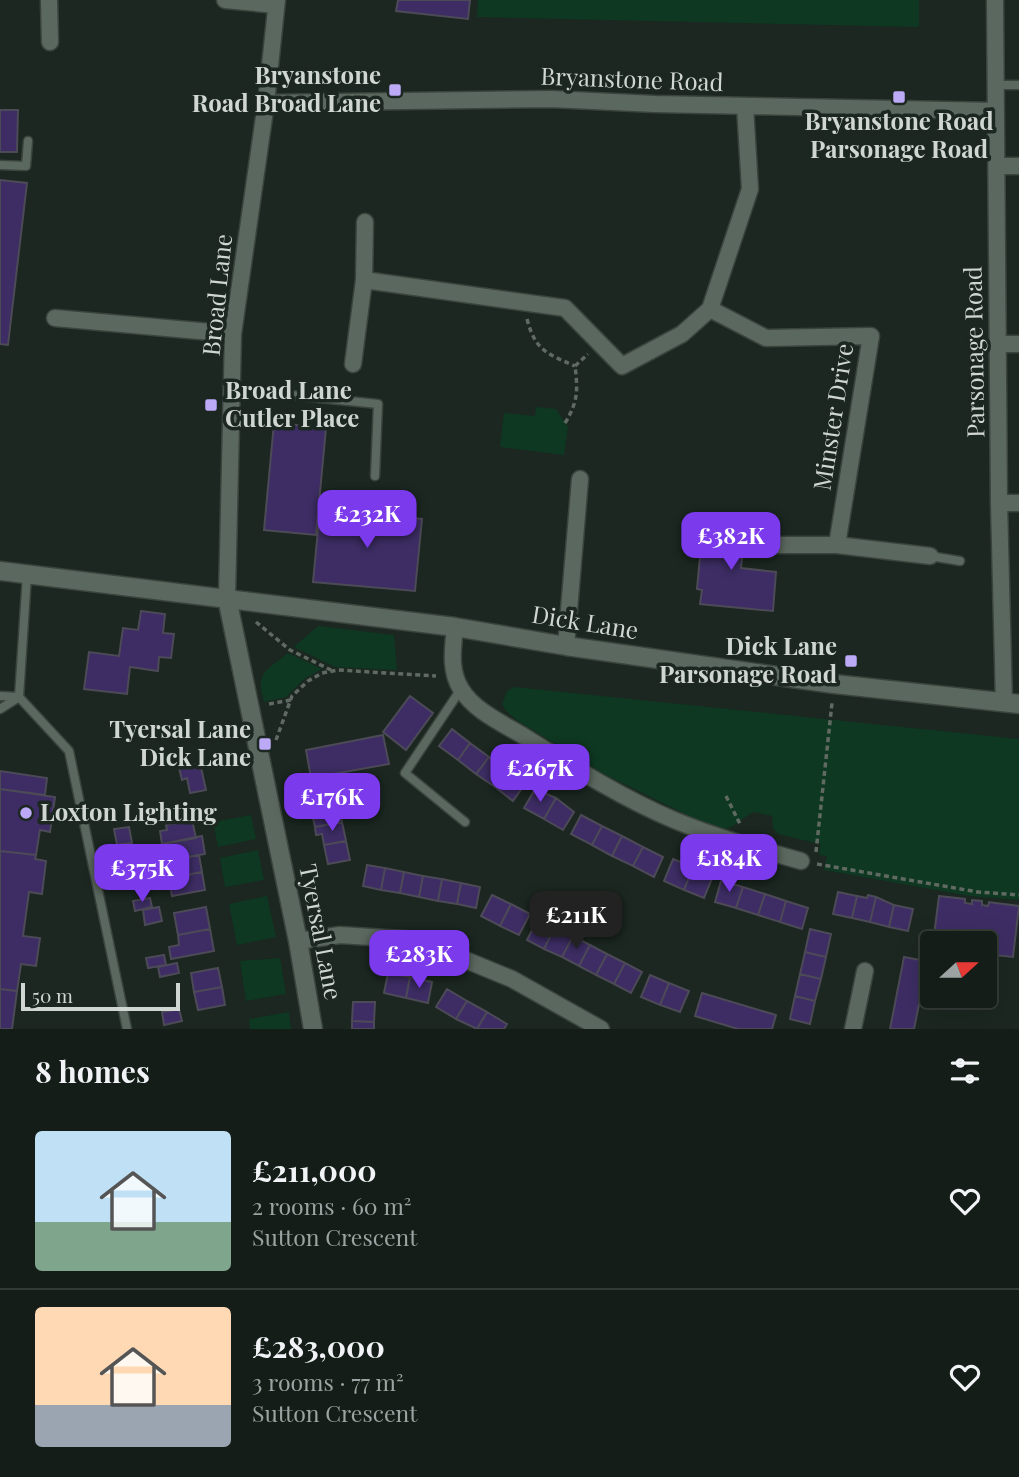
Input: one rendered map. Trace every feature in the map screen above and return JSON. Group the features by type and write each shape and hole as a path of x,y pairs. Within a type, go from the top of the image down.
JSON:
{"street":[{"path":"49,0 50,42"},
{"path":"225,0 276,3"},
{"name":"Parsonage Road","path":"995,0 999,503 1012,704"},
{"name":"Broad Lane","path":"227,598 233,334 266,103 276,3"},
{"name":"Bryanstone Road","path":"266,103 551,99 996,111"},
{"path":"364,280 565,309 622,366 682,334 710,309 750,189 745,106"},
{"path":"997,166 1019,166"},
{"path":"353,364 364,280 365,222"},
{"name":"Minster Drive","path":"710,309 766,338 872,336 837,545"},
{"path":"55,318 233,334"},
{"path":"998,344 1019,344"},
{"path":"566,646 580,479"},
{"path":"999,503 1019,503"},
{"path":"766,545 837,545 930,556"},
{"name":"Dick Lane","path":"0,571 455,627 566,646 834,684 1012,704"},
{"name":"Tyersal Lane","path":"227,598 298,941 313,1029"},
{"path":"455,627 452,664 458,684 479,708 580,771 673,820 808,863"},
{"path":"298,941 340,935 418,940 512,979 601,1029"},
{"path":"853,1029 865,971"}],"lane":[{"path":"996,85 1019,85"},
{"path":"0,165 26,166 28,141"},
{"path":"232,389 378,404 375,476"},
{"path":"930,556 960,561"},
{"path":"19,697 27,575"},
{"path":"458,684 405,773 465,822"},
{"path":"0,696 19,697 69,751 127,1029"},
{"path":"0,709 19,697"}],"path":[{"path":"524,303 534,342 550,355 575,366"},
{"path":"575,366 600,343"},
{"path":"565,423 575,408 578,388 575,366"},
{"path":"227,598 290,650 333,671"},
{"path":"259,751 274,748 292,696 307,681 322,673 333,671 458,684"},
{"path":"834,684 808,863 978,892 1019,895"},
{"path":"726,796 750,846"}],"green space":[{"path":"478,0 919,0 919,27 477,17"},
{"path":"536,407 556,409 568,427 564,455 500,447 504,413 535,416"},
{"path":"318,626 394,635 397,670 335,667 294,647"},
{"path":"288,653 322,669 304,679 286,697 264,702 261,684 264,673"},
{"path":"514,687 1019,739 1019,900 970,896 824,870 827,856 819,855 820,844 778,834 773,828 772,816 754,812 729,828 709,826 604,774 518,721 502,704 507,691"},
{"path":"251,815 256,839 218,847 213,822"},
{"path":"258,850 264,880 225,887 220,858"},
{"path":"267,896 276,937 237,945 229,904"},
{"path":"280,958 286,994 246,1001 240,961"},
{"path":"289,1012 291,1029 250,1029 249,1019"}],"building":[{"path":"398,0 470,0 468,19 396,11"},
{"path":"0,110 18,110 17,152 0,152"},
{"path":"0,180 27,183 8,345 0,344"},
{"path":"274,423 326,428 316,535 264,530"},
{"path":"320,509 422,519 415,591 313,582"},
{"path":"703,524 745,528 741,568 776,572 773,611 700,604 702,590 697,589"},
{"path":"141,611 165,614 163,633 174,634 171,658 159,657 158,671 130,667 127,694 84,689 89,652 119,656 123,628 138,630"},
{"path":"410,696 433,713 406,750 383,732"},
{"path":"452,729 470,743 458,760 439,746"},
{"path":"383,735 389,764 311,778 306,750"},
{"path":"470,743 489,757 476,774 458,760"},
{"path":"489,757 507,771 495,787 476,774"},
{"path":"200,763 206,790 190,793 187,778 182,780 179,768"},
{"path":"0,771 47,778 45,795 0,789"},
{"path":"507,771 525,784 513,801 495,787"},
{"path":"335,784 339,803 317,807 313,788"},
{"name":"Loxton Lighting","path":"0,789 55,797 50,832 40,830 36,855 0,851"},
{"path":"535,789 556,798 544,819 524,808"},
{"path":"556,798 574,812 563,830 544,819"},
{"path":"339,803 342,822 315,827 313,818 319,817 317,807"},
{"path":"581,815 602,826 592,845 571,834"},
{"path":"192,820 196,838 162,844 160,831 167,830 166,825"},
{"path":"342,822 346,841 324,845 322,834 316,835 315,827"},
{"path":"602,826 622,836 612,856 592,845"},
{"path":"129,827 132,843 117,845 114,829"},
{"path":"202,836 205,854 165,861 162,844"},
{"path":"622,836 643,847 633,866 612,856"},
{"path":"346,841 350,860 328,864 324,845"},
{"path":"643,847 663,857 654,877 633,866"},
{"path":"0,851 36,855 35,859 46,861 42,894 29,892 23,936 40,938 36,966 21,964 17,991 0,989"},
{"path":"199,855 202,872 176,877 172,860"},
{"path":"673,859 693,867 684,890 664,881"},
{"path":"367,865 385,868 381,890 363,886"},
{"path":"693,867 713,876 704,898 684,890"},
{"path":"385,868 404,872 400,893 381,890"},
{"path":"202,872 205,890 172,896 170,886 177,884 176,877"},
{"path":"404,872 423,876 419,897 400,893"},
{"path":"423,876 442,879 438,901 419,897"},
{"path":"442,879 461,883 457,904 438,901"},
{"path":"721,881 743,887 736,908 715,902"},
{"path":"461,883 480,887 476,908 457,904"},
{"path":"743,887 765,894 758,915 736,908"},
{"path":"838,892 857,896 852,918 833,914"},
{"path":"765,894 786,901 780,922 758,915"},
{"path":"492,895 511,904 500,926 481,916"},
{"path":"868,895 876,897 870,922 852,918 857,896 867,898"},
{"path":"939,896 965,899 965,903 972,904 972,900 982,901 982,905 988,906 989,902 1019,906 1013,957 998,955 998,931 935,931"},
{"path":"876,897 894,905 889,927 870,922"},
{"path":"150,898 152,907 135,911 133,901"},
{"path":"786,901 808,908 802,929 780,922"},
{"path":"511,904 530,914 519,935 500,926"},
{"path":"894,905 913,909 908,931 889,927"},
{"path":"159,907 162,921 145,925 143,910"},
{"path":"206,907 210,929 178,935 174,913"},
{"path":"538,918 555,927 544,949 527,940"},
{"path":"555,927 573,936 562,957 544,949"},
{"path":"210,929 214,951 171,959 169,947 179,945 178,935"},
{"path":"810,929 831,934 826,957 805,952"},
{"path":"573,936 590,945 579,966 562,957"},
{"path":"590,945 607,954 596,975 579,966"},
{"path":"805,952 826,957 821,979 800,974"},
{"path":"607,954 625,963 614,984 596,975"},
{"path":"164,955 166,965 148,968 146,958"},
{"path":"904,957 920,960 920,999 914,1029 890,1029"},
{"path":"177,963 179,973 160,977 158,967"},
{"path":"625,963 642,972 631,993 614,984"},
{"path":"218,968 222,987 194,992 191,973"},
{"path":"388,973 410,977 406,998 384,993"},
{"path":"800,974 821,979 815,1001 795,996"},
{"path":"650,975 669,983 660,1005 641,997"},
{"path":"410,977 432,982 428,1003 406,998"},
{"path":"669,983 689,991 680,1012 660,1005"},
{"path":"222,987 225,1005 198,1010 194,992"},
{"path":"0,989 17,991 12,1029 0,1029"},
{"path":"447,989 467,1001 456,1019 436,1007"},
{"path":"702,993 776,1015 772,1029 738,1029 695,1016"},
{"path":"795,996 815,1001 810,1024 790,1019"},
{"path":"467,1001 487,1012 477,1029 456,1019"},
{"path":"353,1002 375,1002 374,1022 352,1021"},
{"path":"179,1009 182,1021 164,1025 162,1012"},
{"path":"487,1012 507,1024 504,1029 477,1029"},
{"path":"352,1021 374,1022 374,1029 352,1029"}],"place":[{"name":"Bryanstone Road Broad Lane","path":"395,90"},
{"name":"Bryanstone Road Parsonage Road","path":"899,97"},
{"name":"Broad Lane Cutler Place","path":"211,405"},
{"name":"Dick Lane Parsonage Road","path":"851,661"},
{"name":"Tyersal Lane Dick Lane","path":"265,744"},
{"name":"Loxton Lighting","path":"26,813"}]}
